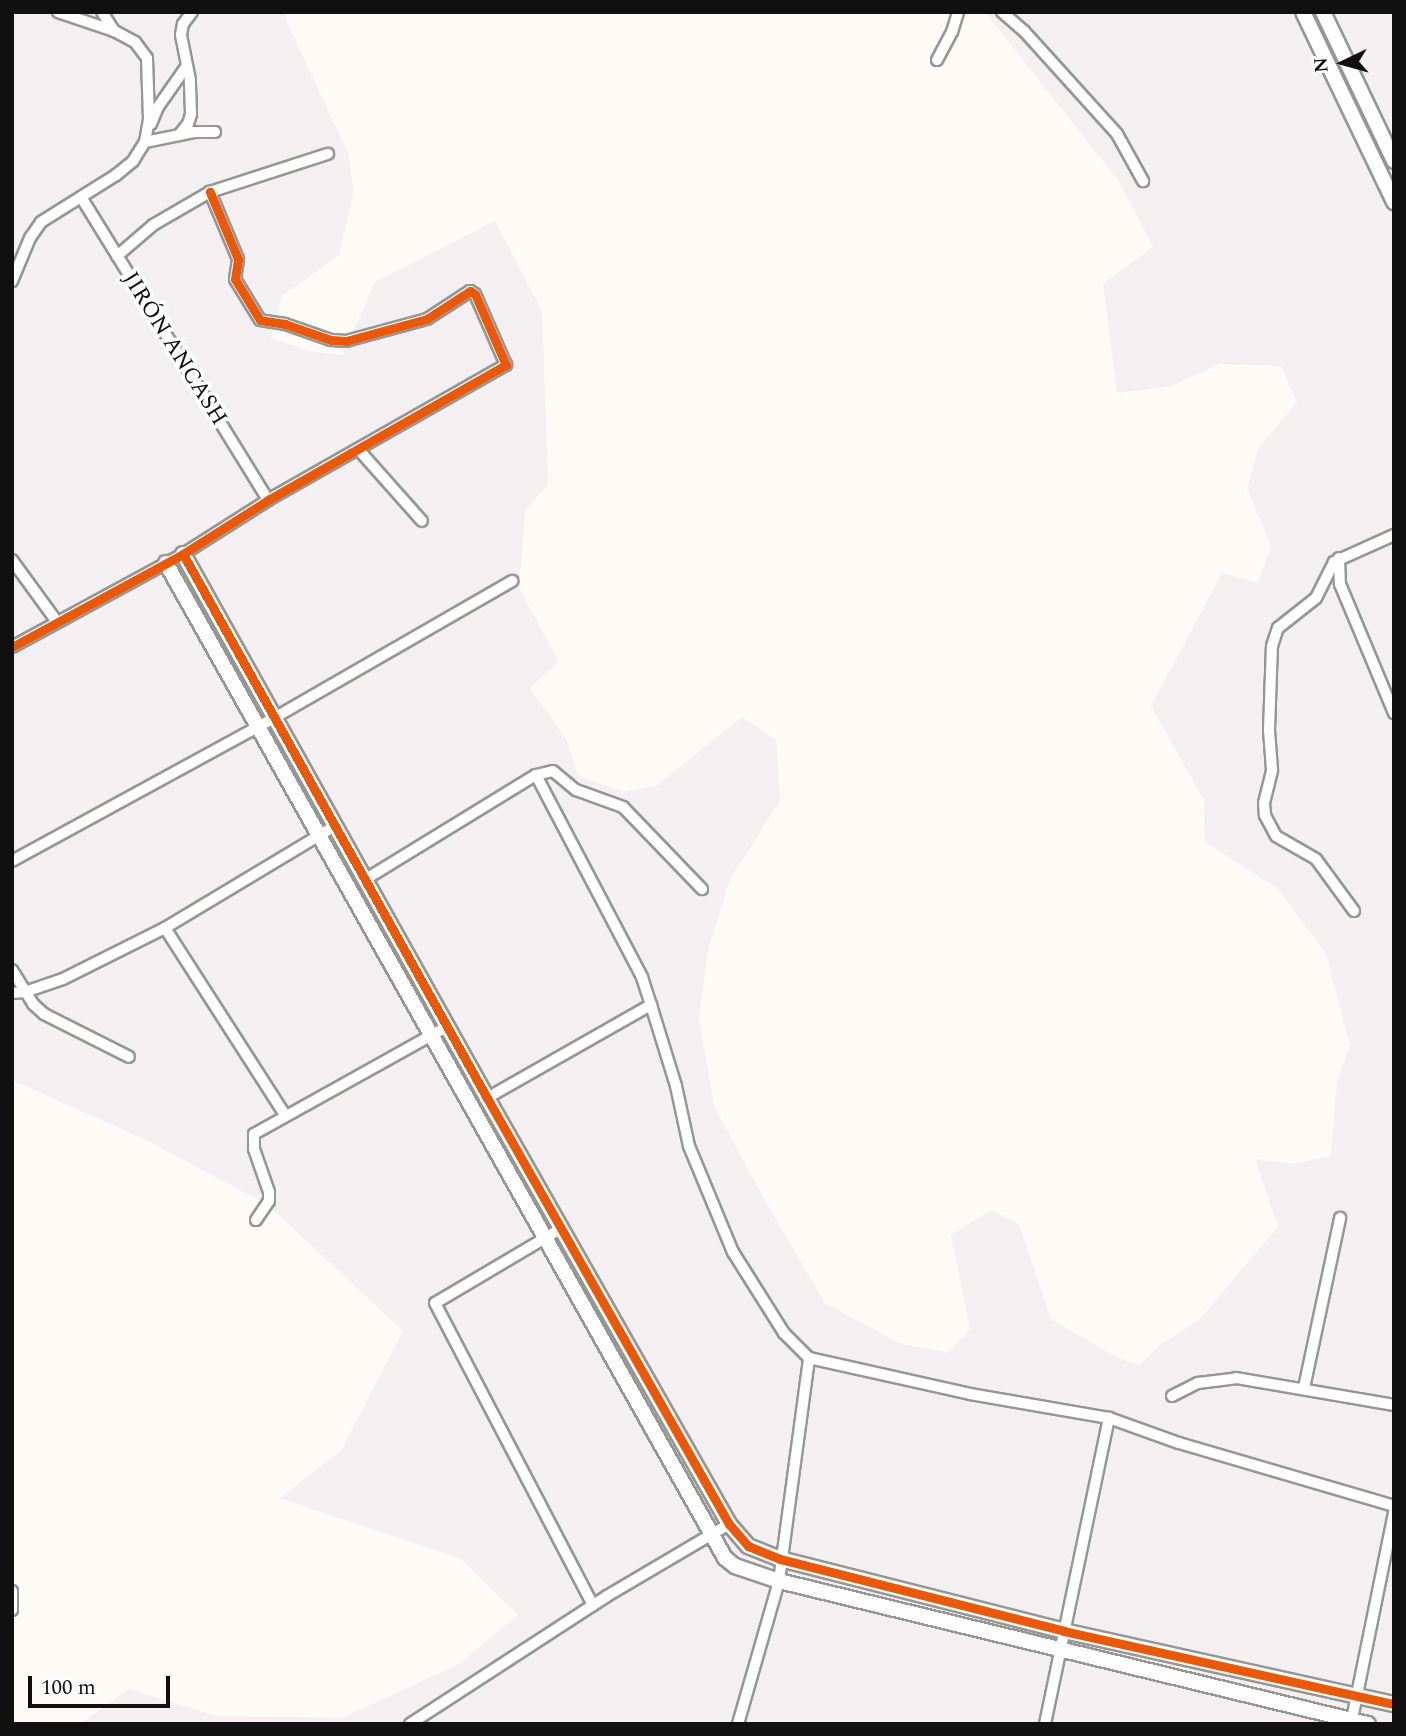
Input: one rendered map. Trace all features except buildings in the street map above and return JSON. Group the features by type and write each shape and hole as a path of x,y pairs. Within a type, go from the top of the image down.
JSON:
{"street":[{"path":"58,12 135,42 147,58 148,131"},
{"path":"102,12 114,32"},
{"path":"180,135 188,124 191,107 181,35 183,24 192,12"},
{"path":"937,60 952,32 958,12"},
{"path":"1002,12 1024,31 1116,134 1143,181"},
{"path":"1303,12 1394,202"},
{"path":"1323,12 1394,161"},
{"path":"12,281 30,238 41,222 133,161 145,142 158,107 186,67"},
{"path":"145,142 215,132"},
{"path":"117,256 153,225 210,192 328,154"},
{"path":"12,647 183,554 268,500 504,368 506,360 475,294 465,292 428,319 346,341 331,340 285,324 260,320 235,279 238,259 210,192"},
{"name":"JIRÓN ANCASH","path":"81,197 268,500"},
{"path":"358,449 422,521"},
{"path":"1354,911 1316,859 1271,831 1264,809 1272,770 1269,730 1276,634 1311,603 1330,567 1339,558 1394,535"},
{"path":"183,554 729,1524 748,1546 780,1559 1064,1631 1394,1704"},
{"path":"1339,558 1340,584 1394,713"},
{"path":"12,560 57,622"},
{"path":"166,563 725,1558 734,1566 779,1581 1368,1724"},
{"path":"12,862 258,727 512,581"},
{"path":"366,878 536,775 553,771 576,790 623,807 702,889"},
{"path":"536,775 642,977 676,1086 689,1146 733,1252 783,1333 809,1358 970,1394 1109,1419 1179,1443 1394,1506"},
{"path":"12,993 25,992 63,979 164,928 335,826"},
{"path":"164,928 285,1115"},
{"path":"12,970 25,992 44,1014 129,1057"},
{"path":"487,1098 651,1005"},
{"path":"256,1220 269,1200 269,1192 252,1140 260,1128 448,1026"},
{"path":"1304,1388 1340,1218"},
{"path":"562,1228 435,1303 593,1605"},
{"path":"738,1724 779,1581 809,1358"},
{"path":"1172,1396 1198,1383 1236,1378 1394,1405"},
{"path":"1045,1724 1109,1419"},
{"path":"1351,1722 1394,1512"},
{"path":"410,1724 593,1605 729,1524"},
{"path":"12,1591 12,1610"}],"shaded area":[{"path":"12,12 285,12 287,22 348,153 354,192 339,255 282,296 271,338 310,351 343,355 375,282 495,221 542,311 548,484 525,511 519,588 559,662 530,688 566,739 578,776 625,792 656,786 742,717 776,740 780,801 730,879 708,951 699,1018 714,1106 768,1206 825,1303 899,1343 948,1353 970,1329 951,1235 991,1210 1019,1224 1051,1319 1118,1358 1139,1365 1160,1345 1199,1320 1278,1227 1255,1159 1292,1164 1331,1156 1337,1082 1350,1044 1326,954 1277,888 1205,842 1204,800 1151,706 1222,573 1258,583 1271,545 1247,489 1258,449 1297,402 1281,366 1220,364 1171,386 1117,393 1103,284 1153,247 1118,180 985,12 1394,12 1394,1724 80,1724 129,1689 217,1716 342,1718 459,1664 518,1615 461,1559 280,1498 341,1451 403,1331 268,1205 146,1140 12,1080"}],"cycle path":[{"path":"12,647 183,554 268,500 506,365 475,294 470,291 427,319 346,341 331,340 285,324 260,320 235,279 238,259 210,192"},
{"path":"183,554 729,1524 748,1546 780,1559 1064,1631 1394,1704"}]}
